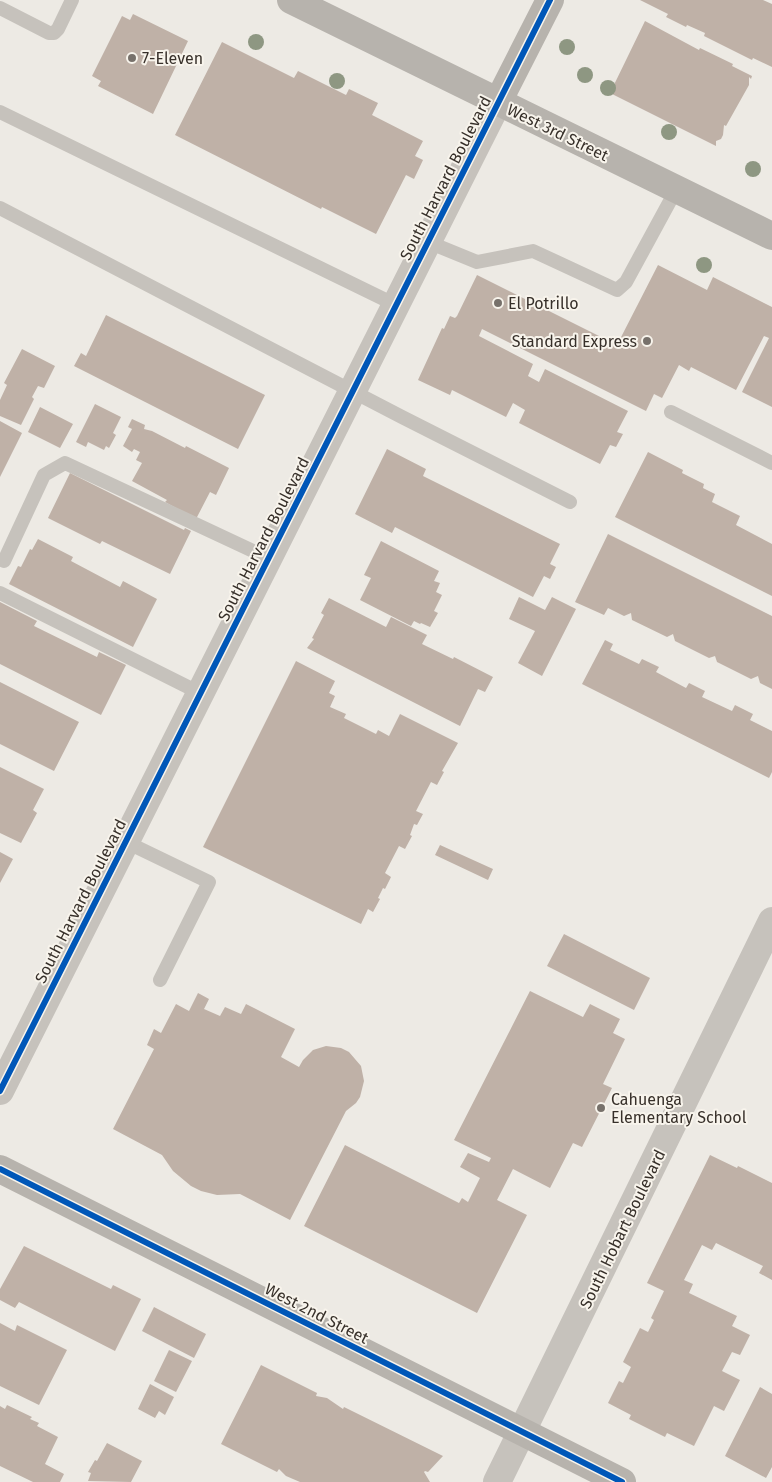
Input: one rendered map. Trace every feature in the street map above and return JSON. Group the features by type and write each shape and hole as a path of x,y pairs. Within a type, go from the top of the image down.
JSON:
{"street":[{"name":"West 3rd Street","path":"292,0 772,236"},
{"name":"South Harvard Boulevard","path":"0,1091 353,391 384,299 428,242 550,0"},
{"name":"South Hobart Boulevard","path":"497,1482 772,921"},
{"name":"West 2nd Street","path":"0,1168 622,1482"}],"lane":[{"path":"0,8 49,33 54,33 58,29 72,0"},
{"path":"0,112 384,299"},
{"path":"428,242 477,262 533,251 616,290 626,282 676,190"},
{"path":"0,208 570,502"},
{"path":"671,412 772,463"},
{"path":"4,561 44,475 65,463 268,558"},
{"path":"0,592 200,693"},
{"path":"126,842 209,882 160,980"}],"building":[{"path":"640,0 763,0 772,4 772,67 753,58 752,60 704,36 705,33 687,25 686,27 666,17 668,14"},
{"path":"133,14 188,41 153,114 98,86 101,81 92,76 122,16 130,20"},
{"path":"645,21 699,50 700,48 733,64 732,66 752,76 751,79 749,77 749,85 726,126 724,125 723,135 721,139 716,141 716,146 610,93"},
{"path":"222,42 294,78 298,71 346,95 349,89 378,103 372,115 423,141 415,156 423,160 414,179 406,175 376,234 322,207 321,209 175,135"},
{"path":"658,265 707,290 713,277 772,307 772,407 742,392 769,338 764,336 736,390 691,367 689,371 679,365 662,398 654,394 646,411 482,329 479,336 533,364 528,376 539,382 545,369 628,411 617,432 623,434 616,447 610,445 600,464 519,423 525,410 513,403 506,417 452,390 450,395 418,380 442,328 444,329 450,316 455,318 457,316 477,275 617,345"},
{"path":"106,315 265,395 238,449 74,366 81,353 86,356"},
{"path":"22,349 55,366 44,388 38,386 32,397 34,399 21,425 0,416 0,400 7,385 4,383"},
{"path":"95,404 121,417 113,433 116,435 109,448 106,446 104,450 88,442 86,447 76,442"},
{"path":"40,407 73,424 60,448 28,432"},
{"path":"132,419 145,425 144,429 152,431 185,448 186,446 229,468 216,495 210,492 196,519 165,502 167,500 132,481 142,463 136,460 140,452 134,449 132,452 123,446 132,429 128,427"},
{"path":"0,421 22,433 0,477"},
{"path":"387,449 426,469 423,476 560,544 550,564 556,567 550,579 544,576 533,597 395,527 392,533 355,514"},
{"path":"648,452 683,470 682,473 704,484 703,488 715,494 712,502 740,516 736,525 772,544 772,596 615,517"},
{"path":"70,473 184,530 185,528 191,531 170,574 102,541 100,544 48,518"},
{"path":"608,534 772,616 772,689 760,683 758,676 751,679 717,662 715,656 709,658 675,641 673,634 667,637 632,620 631,613 624,616 608,608 604,615 575,602"},
{"path":"38,539 73,557 71,561 120,587 123,581 157,599 133,647 9,584 18,566 21,567 30,549 32,550"},
{"path":"381,541 439,571 434,581 440,583 436,592 442,595 434,611 438,613 430,627 414,621 411,626 360,600 371,578 364,575"},
{"path":"519,597 545,610 552,597 576,609 542,676 518,663 535,631 509,619"},
{"path":"329,598 386,627 391,617 427,635 422,644 453,659 454,657 493,677 485,692 478,689 460,726 307,648 314,639 312,638 324,615 321,613"},
{"path":"0,602 37,621 34,626 97,657 99,652 126,665 101,715 0,664"},
{"path":"605,640 613,644 610,650 639,664 642,659 659,667 656,672 686,688 689,683 705,691 702,697 732,711 735,705 753,714 750,720 772,731 772,772 769,778 582,684"},
{"path":"296,661 335,681 329,693 335,696 330,707 346,714 344,718 376,734 378,730 389,736 400,714 458,743 442,771 444,772 437,785 431,782 416,811 423,814 417,825 414,824 410,835 412,836 405,849 399,846 385,873 391,877 385,889 383,888 373,912 368,909 361,924 203,847"},
{"path":"0,682 79,722 54,771 0,744"},
{"path":"0,767 44,789 33,810 37,813 21,843 0,833"},
{"path":"440,845 493,869 488,880 435,855"},
{"path":"0,852 13,859 0,883"},
{"path":"564,934 650,978 634,1010 547,966"},
{"path":"530,991 583,1017 590,1004 620,1019 613,1033 625,1039 603,1084 612,1088 582,1147 573,1143 550,1188 513,1169 497,1200 527,1215 477,1313 304,1226 345,1145 459,1203 462,1198 468,1202 480,1178 460,1167 468,1153 489,1162 491,1158 454,1140"},
{"path":"198,993 209,999 204,1009 220,1016 225,1007 241,1014 246,1004 295,1029 281,1057 299,1067 313,1050 326,1046 341,1048 349,1052 361,1066 364,1081 360,1097 346,1111 290,1220 240,1194 217,1195 191,1186 173,1171 162,1155 113,1129 154,1049 147,1045 154,1029 161,1033 176,1004 189,1011"},
{"path":"710,1155 772,1183 772,1280 759,1273 763,1266 716,1243 712,1250 702,1245 684,1280 693,1284 689,1293 737,1316 732,1326 750,1335 740,1355 732,1352 722,1371 740,1380 724,1411 714,1406 694,1446 667,1433 665,1437 629,1419 631,1415 608,1403 619,1381 623,1383 631,1367 623,1362 640,1328 648,1332 654,1320 651,1318 664,1291 647,1283"},
{"path":"24,1246 111,1289 113,1285 141,1299 115,1351 19,1302 15,1308 0,1300 0,1289"},
{"path":"154,1307 206,1334 194,1358 142,1331"},
{"path":"0,1323 15,1331 17,1325 67,1350 39,1405 0,1386"},
{"path":"169,1350 192,1361 176,1392 154,1381"},
{"path":"261,1365 317,1393 316,1396 327,1398 343,1409 344,1407 443,1456 428,1472 424,1472 430,1482 300,1482 286,1476 279,1469 277,1472 221,1444"},
{"path":"150,1384 174,1397 165,1415 159,1411 155,1418 138,1409"},
{"path":"760,1387 772,1394 772,1467 766,1478 725,1456"},
{"path":"7,1405 32,1417 30,1419 39,1423 37,1426 58,1437 45,1464 64,1474 60,1482 33,1482 0,1466 0,1406 5,1409"},
{"path":"107,1443 142,1461 131,1482 88,1481 91,1473 88,1472"}],"cycle path":[{"path":"0,1091 550,0"},
{"path":"0,1169 622,1482"}],"place":[{"name":"7-Eleven","path":"132,58"},
{"name":"El Potrillo","path":"498,303"},
{"name":"Standard Express","path":"647,341"},
{"name":"Cahuenga Elementary School","path":"601,1108"}]}
